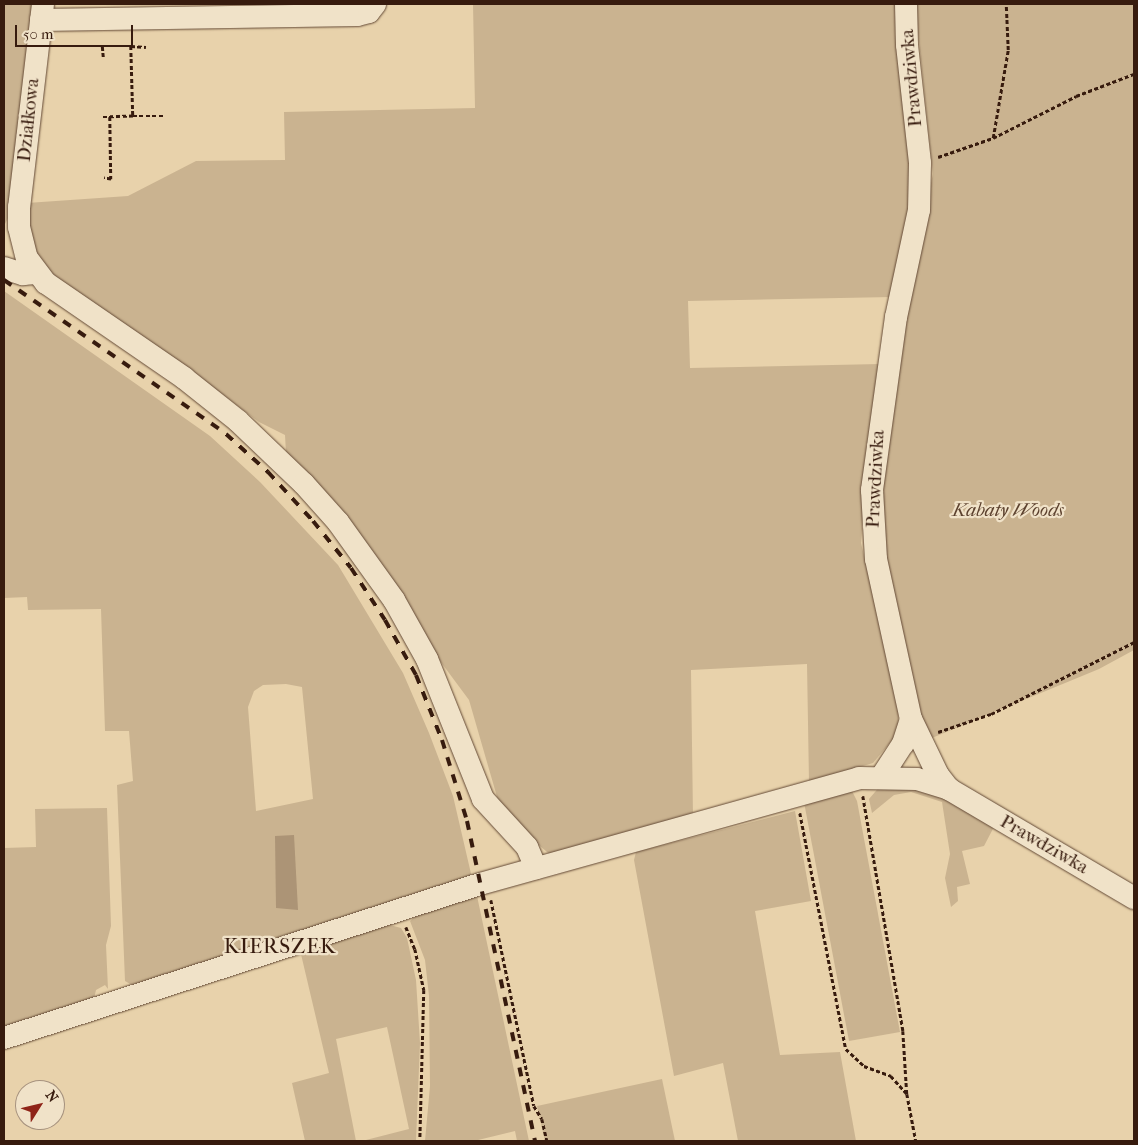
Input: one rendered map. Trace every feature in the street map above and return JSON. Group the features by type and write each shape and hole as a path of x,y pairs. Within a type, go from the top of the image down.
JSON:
{"street":[{"path":"42,12 356,16 369,12 375,4"},
{"name":"Prawdziwka","path":"906,4 907,45 920,163 919,210 896,317 872,490 876,558 915,729 949,789 1134,898"},
{"name":"Działkowa","path":"35,273 27,258 12,240 19,207 42,12"},
{"path":"4,268 24,274 35,273 72,303 184,378 238,421 281,460 338,522 394,600 427,659 483,799 527,847 536,868"},
{"path":"882,776 915,729"},
{"path":"4,1038 536,868 797,797 859,778 882,776 917,779 949,789"}],"path":[{"path":"993,138 1008,50 1006,4"},
{"path":"103,57 102,46 146,47"},
{"path":"131,46 133,116"},
{"path":"920,163 993,138 1076,96 1134,74"},
{"path":"103,117 164,116"},
{"path":"104,178 111,179 110,117"},
{"path":"915,729 991,714 1134,642"},
{"path":"859,778 903,1031 908,1094 916,1141"},
{"path":"797,797 846,1049 864,1066 891,1076 908,1094"},
{"path":"485,884 534,1106 542,1119 546,1141"},
{"path":"399,912 415,948 424,990 420,1141"}],"green space":[{"path":"4,4 35,4 8,218 4,226"},
{"path":"473,4 895,4 895,35 912,153 911,193 892,297 688,301 690,368 880,364 867,457 861,543 898,701 898,733 873,763 809,782 807,664 691,670 693,817 553,857 502,814 469,700 286,453 285,435 259,422 177,360 55,276 39,260 29,226 27,203 128,196 196,161 285,160 284,112 475,108"},
{"name":"Kabaty Woods","path":"915,4 1134,4 1134,650 1099,669 927,740 886,597 880,513 891,372 933,174"},
{"path":"4,291 210,436 260,482 338,565 403,673 429,733 453,796 472,878 132,985 125,981 117,785 133,781 129,731 105,731 101,609 28,610 27,597 4,598","holes":["286,684 302,687 313,799 256,811 248,707 254,691 263,685"]},
{"path":"881,785 915,786 996,823 984,846 962,851 970,884 957,887 958,901 951,907 945,878 950,854 942,802 911,792 894,795 872,813 869,799"},
{"path":"852,791 857,801 900,1032 849,1041 804,802"},
{"path":"107,808 111,926 106,945 108,989 105,985 96,990 94,999 4,1028 4,848 36,847 35,809"},
{"path":"795,811 811,901 755,911 780,1055 840,1052 856,1141 738,1141 723,1063 674,1076 634,860 636,852"},
{"path":"477,896 529,1141 517,1141 515,1131 474,1141 425,1141 430,1086 429,996 425,960 410,921 417,915"},
{"path":"390,925 401,928 407,938 416,980 420,1043 416,1141 362,1141 409,1129 387,1027 336,1039 356,1141 305,1141 292,1083 329,1073 300,950"},
{"path":"662,1079 675,1141 545,1141 537,1106"}],"shaded area":[{"path":"294,835 298,910 276,908 275,836"}],"railway":[{"path":"4,280 226,434 268,472 313,521 351,568 385,620 416,675 442,740 467,821 535,1141"}],"district":[{"name":"KIERSZEK","path":"280,946"}]}
